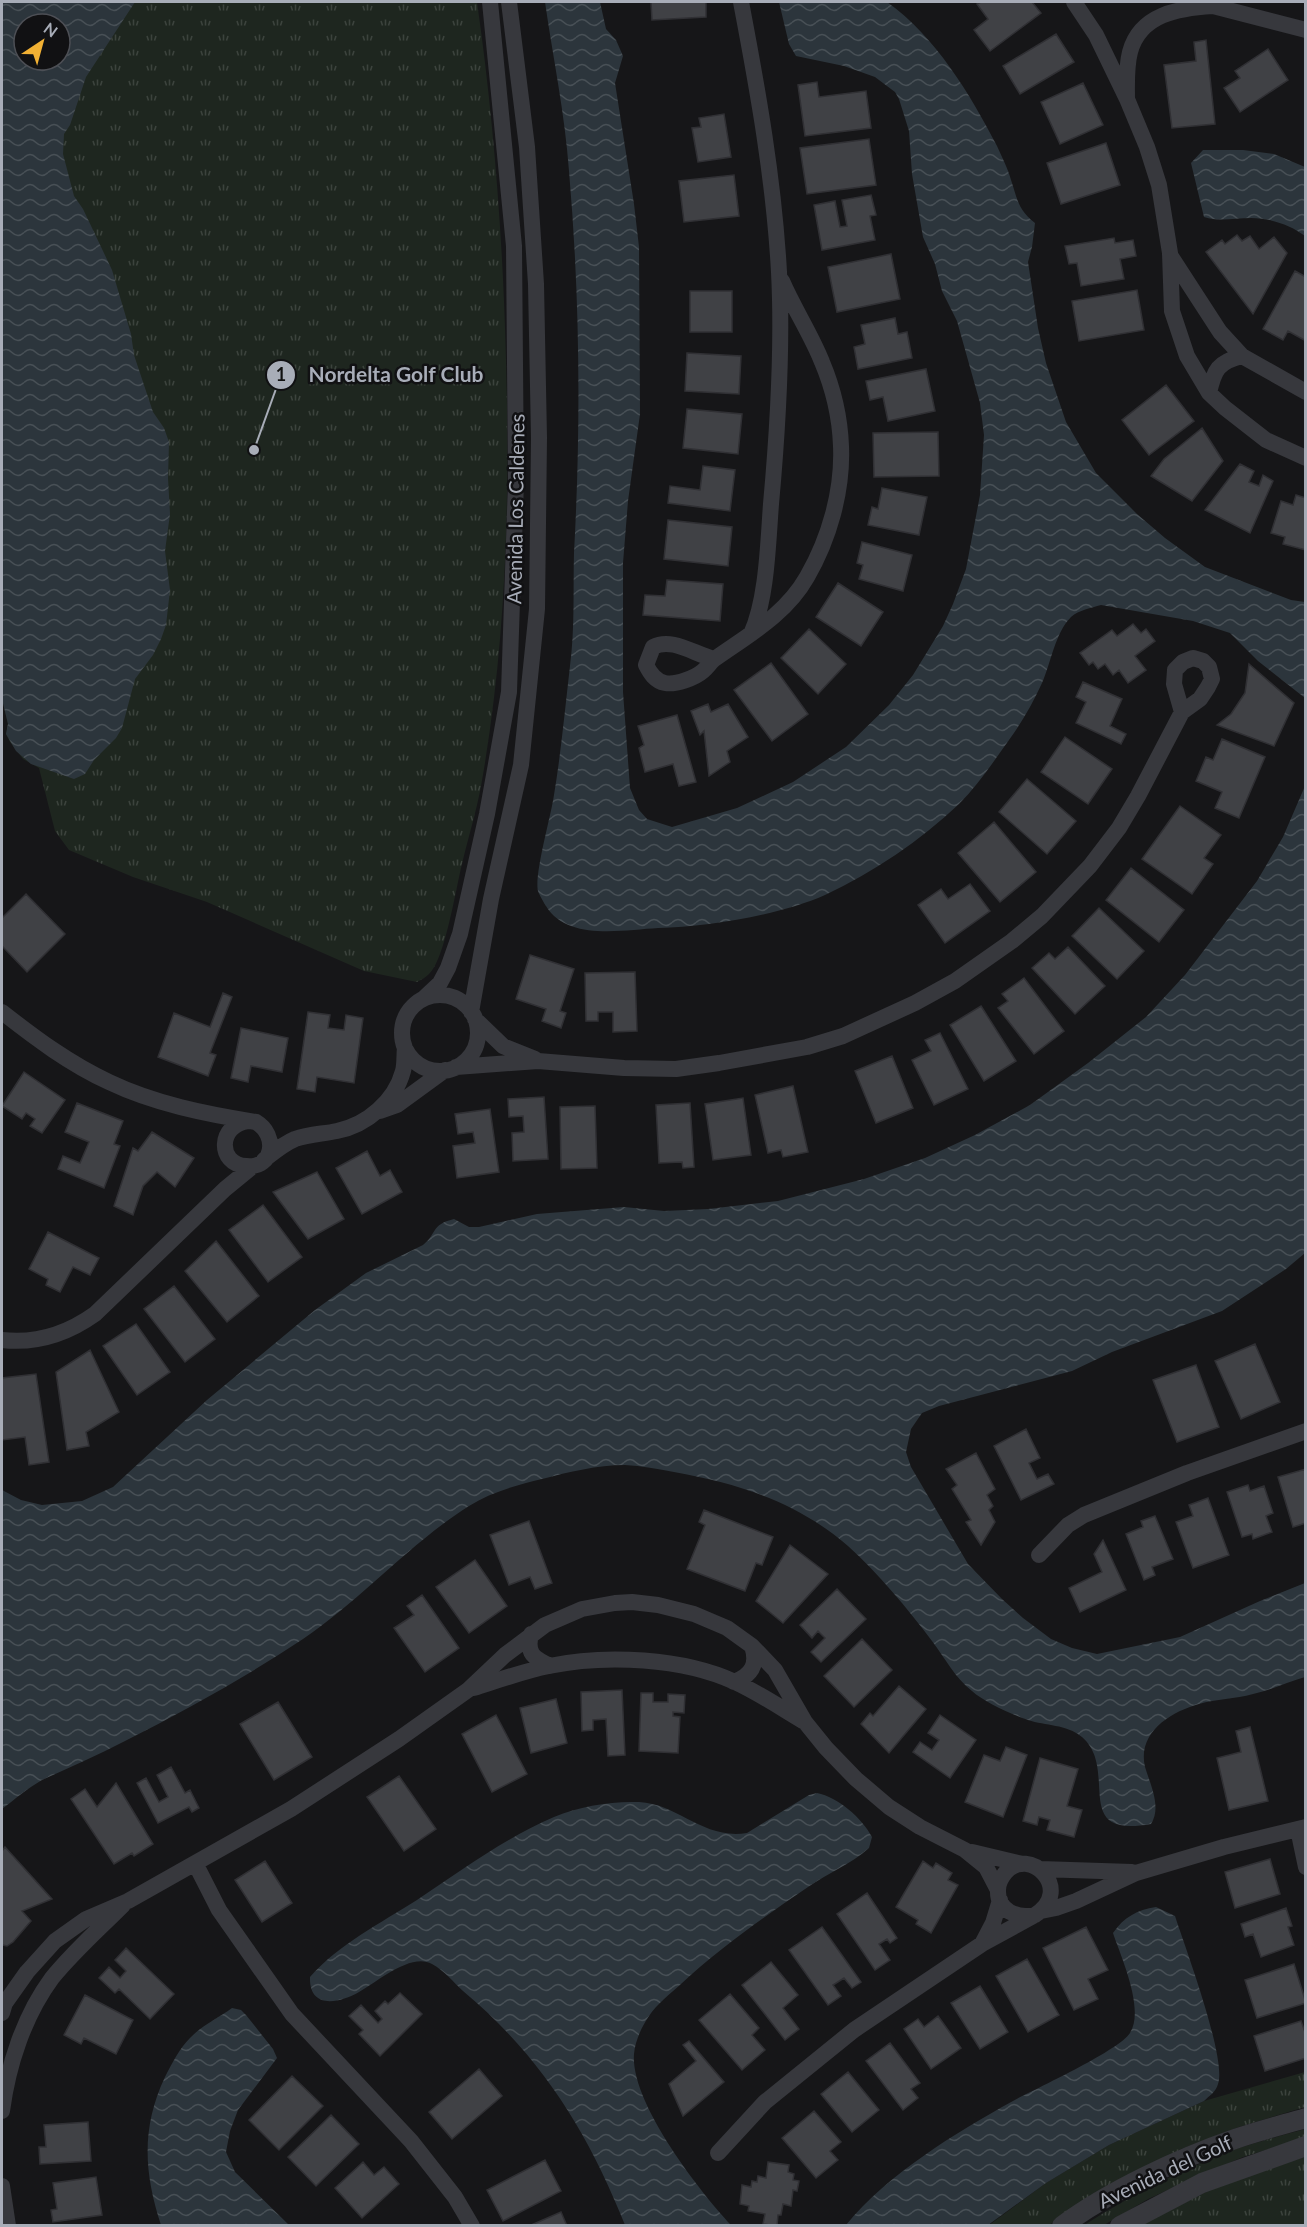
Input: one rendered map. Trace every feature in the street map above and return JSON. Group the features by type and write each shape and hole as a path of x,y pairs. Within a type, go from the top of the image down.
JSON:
{"street":[{"name":"Avenida Los Caldenes","path":"423,999 440,983 460,934 487,814 509,692 516,481 514,246 490,2"},
{"name":"Avenida Los Caldenes","path":"473,1015 491,899 520,765 537,609 539,438 536,284 527,147 509,2"},
{"path":"741,2 766,138 779,272 780,343 777,443 760,604 751,634"},
{"path":"1074,2 1096,35 1147,147 1159,185 1170,253 1169,284 1175,320 1187,356 1209,393 1266,440 1305,458"},
{"path":"1127,99 1129,54 1135,38 1156,9 1208,4 1305,30"},
{"path":"1096,35 1110,43 1122,44 1135,38"},
{"path":"1170,253 1220,332 1242,356 1305,392"},
{"path":"714,659 769,622 789,603 806,579 821,549 832,517 840,478 841,446 835,401 823,363 792,304 779,272"},
{"path":"1209,393 1213,375 1220,365 1231,358 1242,356"},
{"path":"405,1048 411,1058 421,1066 433,1070 538,1061 624,1068 676,1069 772,1054 843,1036 915,1004 955,981 984,962 1042,916 1068,890 1119,828 1182,712"},
{"path":"2,1340 32,1341 57,1335 78,1326 95,1314 225,1189 279,1148 308,1135 339,1131 365,1121 376,1112 397,1087 404,1070 405,1048 402,1025 414,1005 423,999 445,995 464,1004 503,1046 538,1061"},
{"path":"2,1012 70,1061 110,1083 206,1114 252,1121 308,1135"},
{"path":"376,1112 397,1105 465,1061 473,1052 477,1041 478,1029 473,1015"},
{"path":"206,1114 219,1133 228,1155 241,1165 258,1163 268,1154 271,1139 262,1126 252,1121 234,1125 226,1137 228,1155 225,1189"},
{"path":"1039,1555 1068,1525 1084,1515 1187,1473 1305,1431"},
{"path":"3,2008 27,1972 55,1941 86,1919 128,1900 291,1809 399,1739 468,1690 531,1634 545,1625 582,1610 632,1602 658,1605 694,1614 727,1628 752,1646 775,1670 805,1722 826,1749 889,1807 920,1827 965,1850 986,1867 1004,1907 1018,1916 1038,1913 1076,1901 1136,1873 1224,1847 1302,1828 1305,1867"},
{"path":"531,1634 530,1650 536,1659 550,1666"},
{"path":"734,1682 746,1677 752,1670 755,1662 752,1646"},
{"path":"468,1690 550,1666 593,1660 642,1661 703,1671 734,1682 805,1722"},
{"path":"965,1850 1040,1869 1136,1873"},
{"path":"195,1863 219,1910 292,2014 411,2141 435,2170 472,2226"},
{"path":"982,1944 993,1923 1003,1875 1008,1869 1023,1864"},
{"path":"718,2153 765,2102 854,2030 982,1944 1038,1913 1050,1898 1051,1890 1049,1882 1040,1869"},
{"path":"2,2111 18,2045 30,2016 52,1978 128,1900"},
{"path":"3,2008 13,2004 30,2016"},
{"name":"Avenida del Golf","path":"1062,2226 1090,2207 1192,2156 1235,2139 1305,2118"},
{"name":"Avenida del Golf","path":"1120,2226 1202,2183 1305,2146"},
{"path":"2,2186 8,2226"}],"green space":[{"path":"2,2 477,2 493,136 503,271 507,414 504,574 496,680 481,786 445,939 435,966 428,975 417,982 364,971 207,902 133,877 69,850 55,831 39,768 23,759 10,742 6,734 8,724 2,699"},
{"path":"1305,2072 1305,2107 1239,2127 1181,2149 1081,2204 1049,2225 988,2226 1046,2183 1109,2145 1204,2101"},
{"path":"1305,2129 1305,2138 1243,2157 1196,2177 1148,2199 1104,2225 1083,2226 1159,2182 1199,2164 1239,2148"},
{"path":"1305,2157 1305,2225 1139,2226 1229,2180"}],"water":[{"path":"2,2 135,2 86,77 70,125 64,134 63,154 74,196 83,209 112,270 131,334 134,355 153,412 164,428 169,442 170,514 165,551 170,590 166,625 153,655 135,679 122,728 85,774 74,779 31,764 16,751 6,734 8,724 2,699"},
{"path":"545,2 600,2 606,29 616,40 623,56 615,83 639,247 640,414 628,501 623,563 623,692 630,788 639,810 647,819 672,827 737,808 793,782 846,747 889,705 913,675 943,626 966,569 980,495 984,435 980,403 957,321 942,291 935,264 923,237 912,174 909,131 899,99 895,92 875,77 844,66 796,56 789,44 779,2 887,2 905,16 936,49 975,106 1007,167 1022,208 1035,223 1028,262 1038,328 1046,363 1066,422 1096,473 1165,538 1205,567 1291,600 1305,602 1305,698 1258,661 1230,633 1193,621 1101,605 1089,608 1071,617 1061,631 1042,683 1031,705 1014,733 973,789 928,831 896,855 861,876 807,902 766,914 721,922 678,927 596,931 581,929 555,917 538,891 537,883 556,779 572,652 578,457 578,362 573,219 567,150"},
{"path":"1203,150 1243,150 1274,154 1305,167 1305,236 1287,225 1265,219 1221,220 1204,217 1191,163"},
{"path":"1305,786 1305,1253 1286,1269 1222,1311 1112,1352 1072,1371 939,1406 922,1413 911,1429 906,1452 911,1467 968,1564 1023,1618 1051,1639 1072,1648 1097,1654 1180,1637 1305,1583 1305,1677 1260,1692 1205,1702 1177,1712 1158,1726 1146,1744 1144,1755 1155,1803 1151,1824 1126,1826 1111,1821 1103,1812 1093,1751 1082,1737 1063,1727 1035,1722 1015,1715 991,1704 972,1691 955,1674 937,1647 882,1580 848,1546 829,1531 788,1506 745,1489 698,1477 625,1465 562,1474 514,1486 477,1501 426,1537 345,1607 303,1639 238,1680 171,1717 42,1780 2,1809 2,1490 21,1500 42,1505 82,1501 113,1487 207,1400 315,1310 366,1273 423,1245 446,1221 454,1219 469,1227 479,1227 537,1214 624,1207 664,1211 708,1209 778,1201 864,1179 925,1158 975,1135 1030,1105 1146,1017 1185,975 1257,881 1283,837"},
{"path":"817,1793 833,1799 856,1816 872,1837 869,1848 775,1910 727,1945 664,1999 641,2029 634,2054 636,2074 654,2120 685,2169 731,2225 625,2225 611,2191 578,2127 539,2069 491,2016 445,1973 432,1964 424,1961 404,1965 359,1992 342,1999 326,2001 314,1995 310,1977 347,1944 501,1845 554,1817 596,1805 639,1802 667,1809 717,1831 731,1834 747,1833 809,1795"},
{"path":"1156,1907 1175,1916 1204,2002 1219,2071 1218,2084 1212,2094 1204,2101 1109,2145 1046,2183 988,2225 846,2225 863,2206 902,2172 946,2141 1013,2101 1094,2059 1111,2049 1130,2033 1135,2011 1133,1997 1113,1933 1132,1915"},
{"path":"232,2008 241,2010 246,2015 273,2049 277,2058 238,2110 230,2131 226,2152 235,2172 289,2225 161,2225 148,2169 149,2133 157,2096 170,2066 186,2042 200,2029"}],"building":[{"path":"651,2 706,2 706,17 652,20"},
{"path":"981,2 1032,2 1041,13 990,51 974,30 988,19 977,4"},
{"path":"1056,34 1074,62 1020,94 1003,66"},
{"path":"1206,40 1215,124 1172,128 1164,65 1196,61 1194,42"},
{"path":"1268,49 1288,80 1240,112 1224,88 1240,78 1235,71"},
{"path":"817,82 819,97 866,91 871,128 805,136 798,85"},
{"path":"1083,83 1103,125 1060,144 1041,102"},
{"path":"724,114 731,157 698,162 692,128 701,127 699,118"},
{"path":"869,139 876,185 807,194 800,148"},
{"path":"1106,143 1120,185 1061,204 1047,163"},
{"path":"734,175 739,216 684,222 679,181"},
{"path":"871,195 876,215 870,216 875,240 822,250 814,205 835,201 840,227 847,226 842,200"},
{"path":"1237,235 1242,241 1250,236 1259,249 1274,237 1287,253 1253,314 1206,252 1222,240 1225,244"},
{"path":"1114,238 1115,243 1133,240 1136,256 1120,259 1124,279 1081,286 1077,263 1069,264 1065,246"},
{"path":"891,254 900,299 837,312 828,267"},
{"path":"1295,271 1306,277 1306,341 1288,331 1283,340 1263,329"},
{"path":"1137,290 1144,330 1079,341 1072,301"},
{"path":"690,291 732,291 732,332 690,332"},
{"path":"895,318 898,334 907,332 912,358 858,369 854,347 865,344 861,325"},
{"path":"687,353 741,356 739,394 685,391"},
{"path":"926,369 935,411 888,421 883,397 870,400 866,381"},
{"path":"1166,385 1194,421 1149,455 1122,420"},
{"path":"687,409 742,414 738,454 683,448"},
{"path":"1202,428 1223,461 1192,501 1151,476 1164,459"},
{"path":"938,432 939,476 874,477 873,433"},
{"path":"1240,464 1254,471 1249,482 1259,486 1263,475 1273,481 1250,533 1205,510"},
{"path":"703,466 735,470 730,511 668,503 670,486 700,490"},
{"path":"882,488 927,497 919,535 868,525 872,507 878,509"},
{"path":"1296,495 1306,498 1306,550 1283,544 1285,537 1271,533 1281,501 1293,505"},
{"path":"668,520 732,527 728,566 664,559"},
{"path":"862,542 912,555 903,591 859,579 863,565 857,563"},
{"path":"667,580 723,584 720,621 643,615 645,595 665,596"},
{"path":"838,583 883,612 861,646 816,617"},
{"path":"1133,624 1141,633 1146,629 1155,641 1135,656 1146,670 1128,683 1119,670 1113,675 1105,664 1098,669 1093,662 1089,665 1080,653 1112,630 1117,636"},
{"path":"809,629 846,664 818,694 781,658"},
{"path":"771,663 808,714 772,741 734,690"},
{"path":"1249,664 1294,703 1274,746 1217,725 1231,714 1245,693"},
{"path":"1083,682 1122,699 1110,726 1126,734 1121,744 1076,723 1086,702 1076,697"},
{"path":"708,704 711,712 728,704 748,737 727,751 730,762 709,776 704,731 700,735 691,711"},
{"path":"677,715 696,782 679,786 673,764 645,772 639,748 644,745 638,726"},
{"path":"1065,737 1112,769 1088,804 1041,772"},
{"path":"1222,739 1265,757 1239,818 1215,808 1222,792 1196,781 1206,757 1213,760"},
{"path":"1027,779 1076,821 1047,854 999,812"},
{"path":"1180,806 1221,835 1204,858 1213,864 1192,894 1142,859"},
{"path":"994,822 1036,872 1000,902 958,853"},
{"path":"1131,868 1184,910 1159,942 1106,900"},
{"path":"970,884 990,911 945,943 918,905 941,889 948,899"},
{"path":"26,894 65,934 27,972 2,946 2,918"},
{"path":"1099,908 1144,951 1117,979 1072,936"},
{"path":"1068,947 1105,986 1075,1014 1032,968 1049,953 1055,959"},
{"path":"530,955 574,969 560,1011 566,1013 561,1028 542,1021 546,1009 516,999"},
{"path":"635,972 637,1031 613,1032 613,1012 598,1012 598,1021 586,1021 585,973"},
{"path":"1024,978 1064,1031 1034,1054 998,1008 1008,1001 1002,994"},
{"path":"223,993 232,997 210,1053 216,1055 208,1076 158,1057 174,1013 210,1027"},
{"path":"981,1006 1016,1061 984,1081 950,1025"},
{"path":"308,1012 330,1015 328,1028 344,1030 346,1015 363,1018 354,1083 317,1077 315,1092 297,1089"},
{"path":"241,1028 288,1038 282,1072 251,1066 248,1082 231,1078"},
{"path":"940,1033 968,1089 934,1105 912,1060 931,1051 925,1040"},
{"path":"892,1056 913,1108 876,1123 855,1071"},
{"path":"24,1072 65,1100 42,1133 30,1126 35,1119 26,1113 22,1119 2,1106"},
{"path":"793,1086 808,1152 783,1157 781,1150 768,1153 755,1095"},
{"path":"544,1097 548,1159 513,1161 512,1133 524,1132 523,1116 509,1117 508,1099"},
{"path":"743,1098 751,1155 713,1160 705,1104"},
{"path":"77,1103 123,1121 114,1144 120,1146 104,1188 58,1169 63,1156 80,1163 89,1142 65,1132"},
{"path":"690,1103 694,1167 683,1168 682,1162 659,1163 656,1105"},
{"path":"595,1106 597,1168 561,1169 560,1107"},
{"path":"490,1109 499,1172 457,1178 453,1146 475,1143 473,1132 458,1134 455,1114"},
{"path":"152,1132 194,1158 175,1187 157,1172 143,1186 133,1215 114,1206 133,1148 138,1151"},
{"path":"367,1151 380,1176 390,1170 402,1192 362,1214 336,1168"},
{"path":"317,1172 344,1219 308,1239 273,1192"},
{"path":"263,1205 302,1257 268,1282 229,1230"},
{"path":"48,1232 99,1258 90,1275 73,1267 60,1292 46,1285 48,1279 29,1269"},
{"path":"216,1241 259,1296 227,1322 185,1271"},
{"path":"174,1286 215,1339 185,1362 144,1309"},
{"path":"136,1324 170,1372 137,1395 103,1346"},
{"path":"1255,1344 1280,1402 1241,1419 1215,1361"},
{"path":"90,1350 119,1412 86,1432 89,1446 67,1450 56,1372"},
{"path":"1196,1365 1219,1427 1177,1442 1153,1380"},
{"path":"36,1374 49,1462 29,1465 25,1437 2,1440 2,1378"},
{"path":"1026,1429 1040,1458 1029,1463 1037,1479 1048,1474 1054,1484 1021,1500 994,1446"},
{"path":"976,1453 995,1489 987,1495 993,1506 989,1510 995,1522 981,1545 966,1522 971,1520 952,1489 957,1485 946,1469"},
{"path":"1306,1469 1306,1523 1293,1527 1278,1477"},
{"path":"1248,1485 1250,1491 1264,1486 1273,1513 1266,1516 1272,1532 1253,1539 1252,1534 1242,1537 1227,1492"},
{"path":"1208,1498 1229,1555 1193,1568 1176,1522 1193,1516 1189,1505"},
{"path":"704,1510 773,1537 762,1565 756,1563 745,1591 687,1569 705,1525 699,1522"},
{"path":"1155,1516 1173,1559 1152,1567 1155,1575 1144,1580 1126,1534 1143,1527 1141,1521"},
{"path":"529,1521 552,1583 535,1589 530,1577 509,1585 490,1535"},
{"path":"1103,1540 1126,1590 1080,1612 1069,1588 1102,1572 1094,1554"},
{"path":"790,1545 828,1574 783,1623 756,1601"},
{"path":"475,1560 507,1606 469,1633 436,1587"},
{"path":"837,1589 866,1619 821,1662 811,1652 825,1638 818,1631 812,1638 800,1625"},
{"path":"422,1595 459,1648 425,1672 394,1628 414,1615 407,1606"},
{"path":"862,1639 892,1670 854,1707 824,1676"},
{"path":"899,1686 926,1709 889,1753 861,1724 870,1713 873,1716"},
{"path":"622,1690 625,1755 608,1756 606,1719 593,1720 593,1730 582,1731 581,1692"},
{"path":"641,1693 653,1693 653,1702 668,1702 668,1694 685,1695 684,1713 673,1712 673,1716 680,1717 678,1753 639,1751"},
{"path":"556,1699 567,1743 531,1753 520,1708"},
{"path":"278,1702 312,1757 274,1780 240,1724"},
{"path":"496,1715 527,1774 492,1792 462,1734"},
{"path":"940,1715 976,1740 950,1778 913,1752 920,1742 932,1750 939,1740 928,1733"},
{"path":"1250,1727 1268,1801 1229,1810 1217,1758 1241,1752 1236,1731"},
{"path":"1006,1747 1027,1755 1003,1817 965,1802 984,1755 1000,1761"},
{"path":"1040,1758 1078,1769 1067,1806 1082,1810 1074,1837 1047,1830 1050,1820 1039,1817 1037,1825 1023,1821"},
{"path":"171,1767 185,1793 190,1790 199,1808 192,1812 189,1807 158,1823 137,1783 146,1778 159,1802 168,1797 157,1775"},
{"path":"399,1776 436,1829 404,1851 367,1797"},
{"path":"116,1783 153,1844 134,1856 132,1853 114,1864 71,1799 85,1789 97,1807"},
{"path":"5,1847 52,1899 22,1911 31,1921 7,1946 2,1945 2,1851"},
{"path":"1270,1859 1280,1894 1235,1908 1225,1872"},
{"path":"265,1861 292,1903 262,1922 235,1880"},
{"path":"923,1861 933,1868 936,1863 952,1873 948,1880 958,1885 931,1933 916,1924 918,1920 896,1907"},
{"path":"867,1893 897,1938 890,1943 887,1939 879,1944 890,1960 875,1970 837,1914"},
{"path":"1286,1908 1292,1926 1288,1927 1294,1945 1261,1957 1253,1934 1245,1937 1241,1924"},
{"path":"822,1927 861,1982 852,1988 844,1978 833,1985 841,1996 828,2005 789,1950"},
{"path":"1086,1927 1108,1970 1088,1979 1098,1999 1074,2010 1043,1948"},
{"path":"126,1948 174,1994 150,2019 119,1989 115,1993 99,1978 109,1967 120,1978 126,1971 115,1960"},
{"path":"1027,1959 1059,2015 1028,2032 996,1976"},
{"path":"771,1962 798,1995 783,2008 799,2029 785,2040 742,1985"},
{"path":"1294,1964 1306,2003 1257,2018 1245,1980"},
{"path":"980,1986 1008,2032 980,2049 951,2003"},
{"path":"400,1993 422,2014 380,2056 359,2034 363,2030 349,2016 361,2005 378,2023 382,2019 375,2011 385,2001 388,2004"},
{"path":"730,1994 759,2028 752,2035 765,2050 742,2070 699,2020"},
{"path":"85,1995 133,2020 116,2054 84,2038 81,2044 64,2035"},
{"path":"938,2016 961,2048 931,2069 904,2029 918,2019 924,2027"},
{"path":"1301,2021 1306,2035 1306,2058 1265,2071 1254,2036"},
{"path":"689,2041 724,2082 683,2116 669,2084 696,2061 683,2045"},
{"path":"890,2043 920,2083 911,2089 918,2098 903,2110 866,2061"},
{"path":"479,2069 502,2096 452,2139 429,2112"},
{"path":"848,2072 879,2110 852,2132 821,2094"},
{"path":"292,2076 323,2106 279,2150 249,2120"},
{"path":"814,2111 841,2142 830,2151 838,2160 816,2178 782,2138"},
{"path":"331,2115 359,2144 316,2186 288,2157"},
{"path":"88,2122 91,2161 40,2164 39,2147 46,2147 44,2125"},
{"path":"545,2160 561,2191 503,2221 487,2190"},
{"path":"363,2162 374,2175 384,2167 399,2184 362,2218 335,2188"},
{"path":"768,2162 789,2165 788,2172 794,2174 793,2180 799,2181 797,2191 793,2190 791,2206 783,2204 781,2215 778,2215 777,2226 763,2224 765,2214 748,2211 749,2206 740,2204 742,2185 751,2187 752,2181 757,2182 758,2176 766,2178"},
{"path":"96,2177 102,2215 53,2222 51,2210 57,2209 53,2183"},
{"path":"561,2212 567,2226 529,2226"}],"place":[{"name":"Nordelta Golf Club","path":"254,450"}]}
